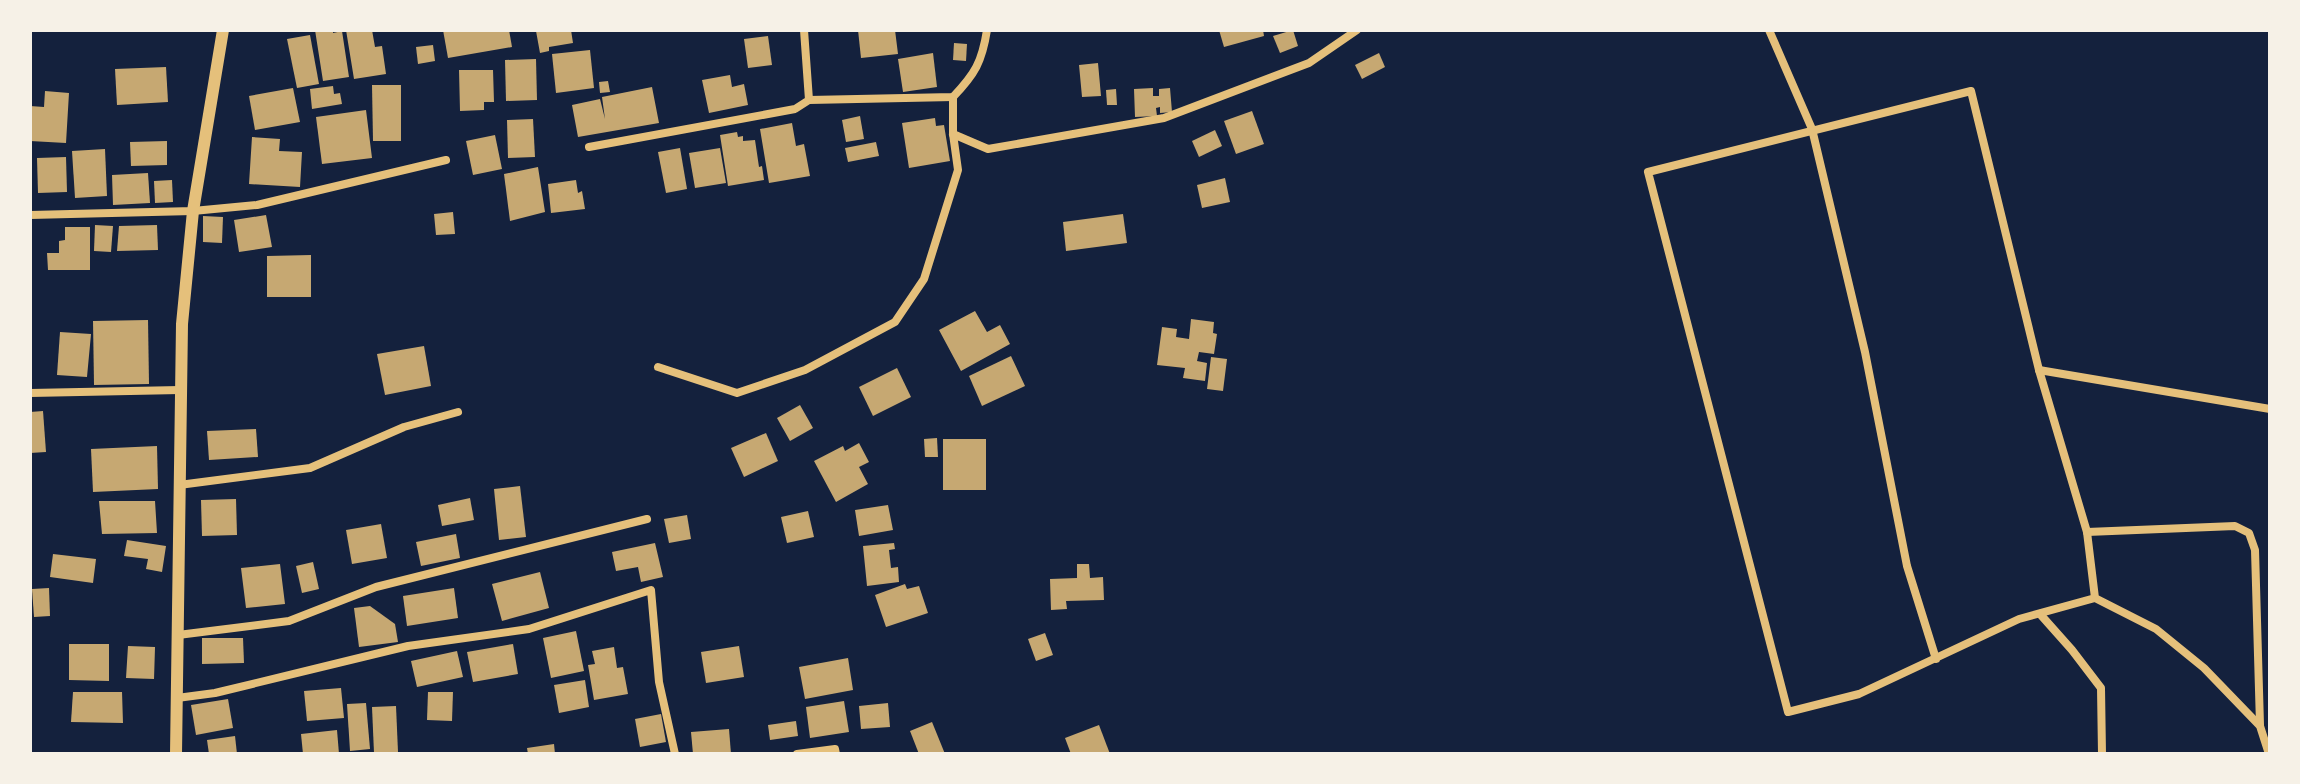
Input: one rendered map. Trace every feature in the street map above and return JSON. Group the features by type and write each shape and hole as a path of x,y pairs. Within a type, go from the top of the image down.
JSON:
{"street":[{"path":"176,754 182,324 193,211 223,30"},
{"path":"804,30 809,100"},
{"path":"658,367 737,393 805,370 895,322 924,279 958,170 953,134 953,97 973,75 984,48 987,30"},
{"path":"953,134 988,149 1164,118 1309,63 1357,30"},
{"path":"1769,30 1812,129 1865,352 1907,566 1936,659"},
{"path":"2095,598 2087,532 2039,370 1971,91 1648,172 1788,712 1859,694 2019,619 2095,598 2156,629 2204,668 2260,726"},
{"path":"589,147 795,109 809,100 953,97"},
{"path":"30,215 193,211 257,205 446,160"},
{"path":"2039,370 2270,409"},
{"path":"30,393 180,390"},
{"path":"179,485 310,468 404,427 458,412"},
{"path":"178,635 289,621 376,587 647,519"},
{"path":"2087,532 2235,526 2249,533 2255,550 2260,726 2269,754"},
{"path":"177,698 215,693 408,646 529,629 651,590 659,682 675,754"},
{"path":"2040,614 2101,688 2102,754"},
{"path":"797,754 835,749 836,754"}],"building":[{"path":"315,30 342,31 349,77 323,81"},
{"path":"346,30 372,30 375,47 382,46 386,74 354,79"},
{"path":"443,30 509,30 512,47 448,58"},
{"path":"571,30 573,43 549,47 549,51 540,53 536,31"},
{"path":"858,30 895,30 898,54 861,58"},
{"path":"1219,30 1263,30 1264,36 1224,47"},
{"path":"1293,30 1298,46 1280,53 1273,36"},
{"path":"310,35 319,84 297,88 287,39"},
{"path":"768,36 772,65 748,68 744,39"},
{"path":"954,43 967,44 966,61 953,60"},
{"path":"433,45 435,61 418,64 416,47"},
{"path":"590,50 594,88 556,93 552,54"},
{"path":"933,53 937,87 903,92 898,59"},
{"path":"1379,53 1385,67 1362,79 1355,65"},
{"path":"536,59 537,100 506,101 505,60"},
{"path":"1098,63 1101,96 1082,97 1079,65"},
{"path":"166,67 168,102 117,105 115,69"},
{"path":"459,70 493,70 494,102 484,102 484,110 460,111"},
{"path":"730,75 732,87 744,84 748,105 709,113 702,80"},
{"path":"608,81 610,92 600,93 599,82"},
{"path":"372,85 401,85 401,141 373,141"},
{"path":"333,86 334,94 340,93 342,104 312,109 310,89"},
{"path":"652,87 659,123 578,137 572,105 600,99 605,119 602,97"},
{"path":"293,88 300,122 255,130 249,96"},
{"path":"1153,88 1153,96 1159,96 1159,89 1170,88 1172,112 1160,113 1160,107 1156,108 1157,116 1135,117 1134,89"},
{"path":"1116,89 1117,105 1107,105 1106,90"},
{"path":"45,91 69,93 66,143 30,141 30,106 44,107"},
{"path":"366,110 372,158 322,164 316,117"},
{"path":"1252,111 1264,144 1236,154 1224,121"},
{"path":"860,116 864,139 846,142 842,120"},
{"path":"935,118 936,126 944,125 950,161 909,168 902,123"},
{"path":"533,119 535,157 508,158 507,120"},
{"path":"792,123 796,146 804,144 810,176 769,183 760,129"},
{"path":"1215,130 1222,146 1199,157 1192,141"},
{"path":"737,132 738,137 743,136 743,141 755,140 764,180 728,186 720,135"},
{"path":"495,135 502,169 473,175 466,141"},
{"path":"252,137 280,139 279,151 302,152 300,187 249,184"},
{"path":"167,141 167,165 131,166 130,142"},
{"path":"876,142 879,156 848,162 845,148"},
{"path":"680,148 687,189 666,193 658,152"},
{"path":"720,148 726,183 695,188 689,153"},
{"path":"105,149 107,196 75,198 72,151"},
{"path":"66,157 67,192 38,193 37,158"},
{"path":"538,167 545,212 510,221 504,174"},
{"path":"148,173 150,203 113,205 112,175"},
{"path":"1225,178 1230,202 1202,208 1197,185"},
{"path":"172,180 173,202 155,203 154,181"},
{"path":"576,180 578,193 582,191 585,209 551,213 548,184"},
{"path":"453,212 455,234 436,235 434,214"},
{"path":"1123,214 1127,243 1066,251 1063,222"},
{"path":"266,215 272,247 239,252 234,220"},
{"path":"203,216 223,217 222,243 203,242"},
{"path":"95,225 113,226 111,252 94,251"},
{"path":"157,225 158,250 117,251 119,226"},
{"path":"65,227 90,227 90,270 48,270 47,253 59,253 59,241 65,240"},
{"path":"311,255 311,297 267,297 267,256"},
{"path":"975,311 987,332 1000,325 1010,344 961,371 939,330"},
{"path":"1191,319 1214,322 1213,333 1217,334 1214,354 1199,352 1197,361 1207,363 1205,381 1183,378 1185,368 1157,365 1162,327 1177,329 1176,337 1189,339"},
{"path":"148,320 149,384 94,385 93,321"},
{"path":"60,332 91,334 87,377 57,375"},
{"path":"424,346 431,386 385,395 377,354"},
{"path":"1011,356 1025,386 982,406 969,376"},
{"path":"1211,357 1227,359 1223,391 1207,389"},
{"path":"897,368 911,397 873,416 859,387"},
{"path":"800,405 813,428 790,441 777,418"},
{"path":"43,411 46,452 30,453 30,412"},
{"path":"256,429 258,457 209,460 207,431"},
{"path":"766,433 778,461 744,477 731,448"},
{"path":"937,438 938,457 925,457 924,439"},
{"path":"943,439 986,439 986,490 943,490"},
{"path":"859,443 869,462 859,467 868,484 836,502 814,461 843,446 845,451"},
{"path":"157,446 158,489 93,492 91,449"},
{"path":"520,486 526,537 499,540 494,489"},
{"path":"470,498 474,520 442,526 438,505"},
{"path":"236,499 237,535 202,536 201,500"},
{"path":"99,501 155,501 157,533 102,534"},
{"path":"888,505 893,530 859,536 855,510"},
{"path":"808,511 814,537 787,543 781,517"},
{"path":"687,515 691,539 669,543 664,519"},
{"path":"381,524 387,558 352,564 346,530"},
{"path":"456,534 460,558 421,566 416,542"},
{"path":"127,540 166,546 162,572 146,569 148,559 124,556"},
{"path":"655,543 663,577 641,582 638,567 616,571 612,552"},
{"path":"894,543 895,549 889,550 891,568 898,567 899,582 867,586 863,546"},
{"path":"53,554 96,559 93,583 50,577"},
{"path":"313,562 319,589 302,593 296,566"},
{"path":"280,564 285,604 246,608 241,568"},
{"path":"1077,564 1089,564 1090,578 1103,577 1104,600 1066,601 1067,609 1051,610 1050,579 1077,578"},
{"path":"540,572 549,608 502,621 492,584"},
{"path":"905,584 907,589 919,586 928,613 886,627 875,595"},
{"path":"49,588 50,616 34,617 32,589"},
{"path":"454,588 458,618 407,626 403,596"},
{"path":"370,606 395,624 398,642 359,647 354,608"},
{"path":"576,631 584,671 551,678 543,638"},
{"path":"1045,633 1053,655 1036,661 1028,639"},
{"path":"202,638 243,638 244,663 202,664"},
{"path":"69,644 109,644 109,681 69,680"},
{"path":"513,644 518,674 473,682 467,652"},
{"path":"128,646 155,647 154,679 126,678"},
{"path":"739,646 744,677 706,683 701,652"},
{"path":"614,647 617,668 623,667 628,694 594,700 588,665 595,664 592,651"},
{"path":"457,651 463,677 417,687 411,661"},
{"path":"848,658 853,690 805,699 799,667"},
{"path":"585,680 589,707 559,713 554,685"},
{"path":"341,688 344,718 307,721 304,691"},
{"path":"73,692 122,692 123,723 71,722"},
{"path":"428,692 453,692 452,721 427,720"},
{"path":"228,699 233,728 196,735 191,705"},
{"path":"844,701 849,732 810,738 806,707"},
{"path":"366,703 370,749 350,751 347,704"},
{"path":"888,703 890,727 861,729 859,706"},
{"path":"396,706 398,752 374,753 372,707"},
{"path":"661,714 666,742 640,747 635,719"},
{"path":"796,721 798,736 770,740 768,725"},
{"path":"932,722 945,754 919,754 910,731"},
{"path":"1099,725 1110,754 1071,754 1065,738"},
{"path":"729,729 731,754 693,754 691,732"},
{"path":"337,730 339,754 303,754 301,734"},
{"path":"235,736 237,754 209,754 207,740"},
{"path":"554,744 555,754 528,754 527,748"}]}
